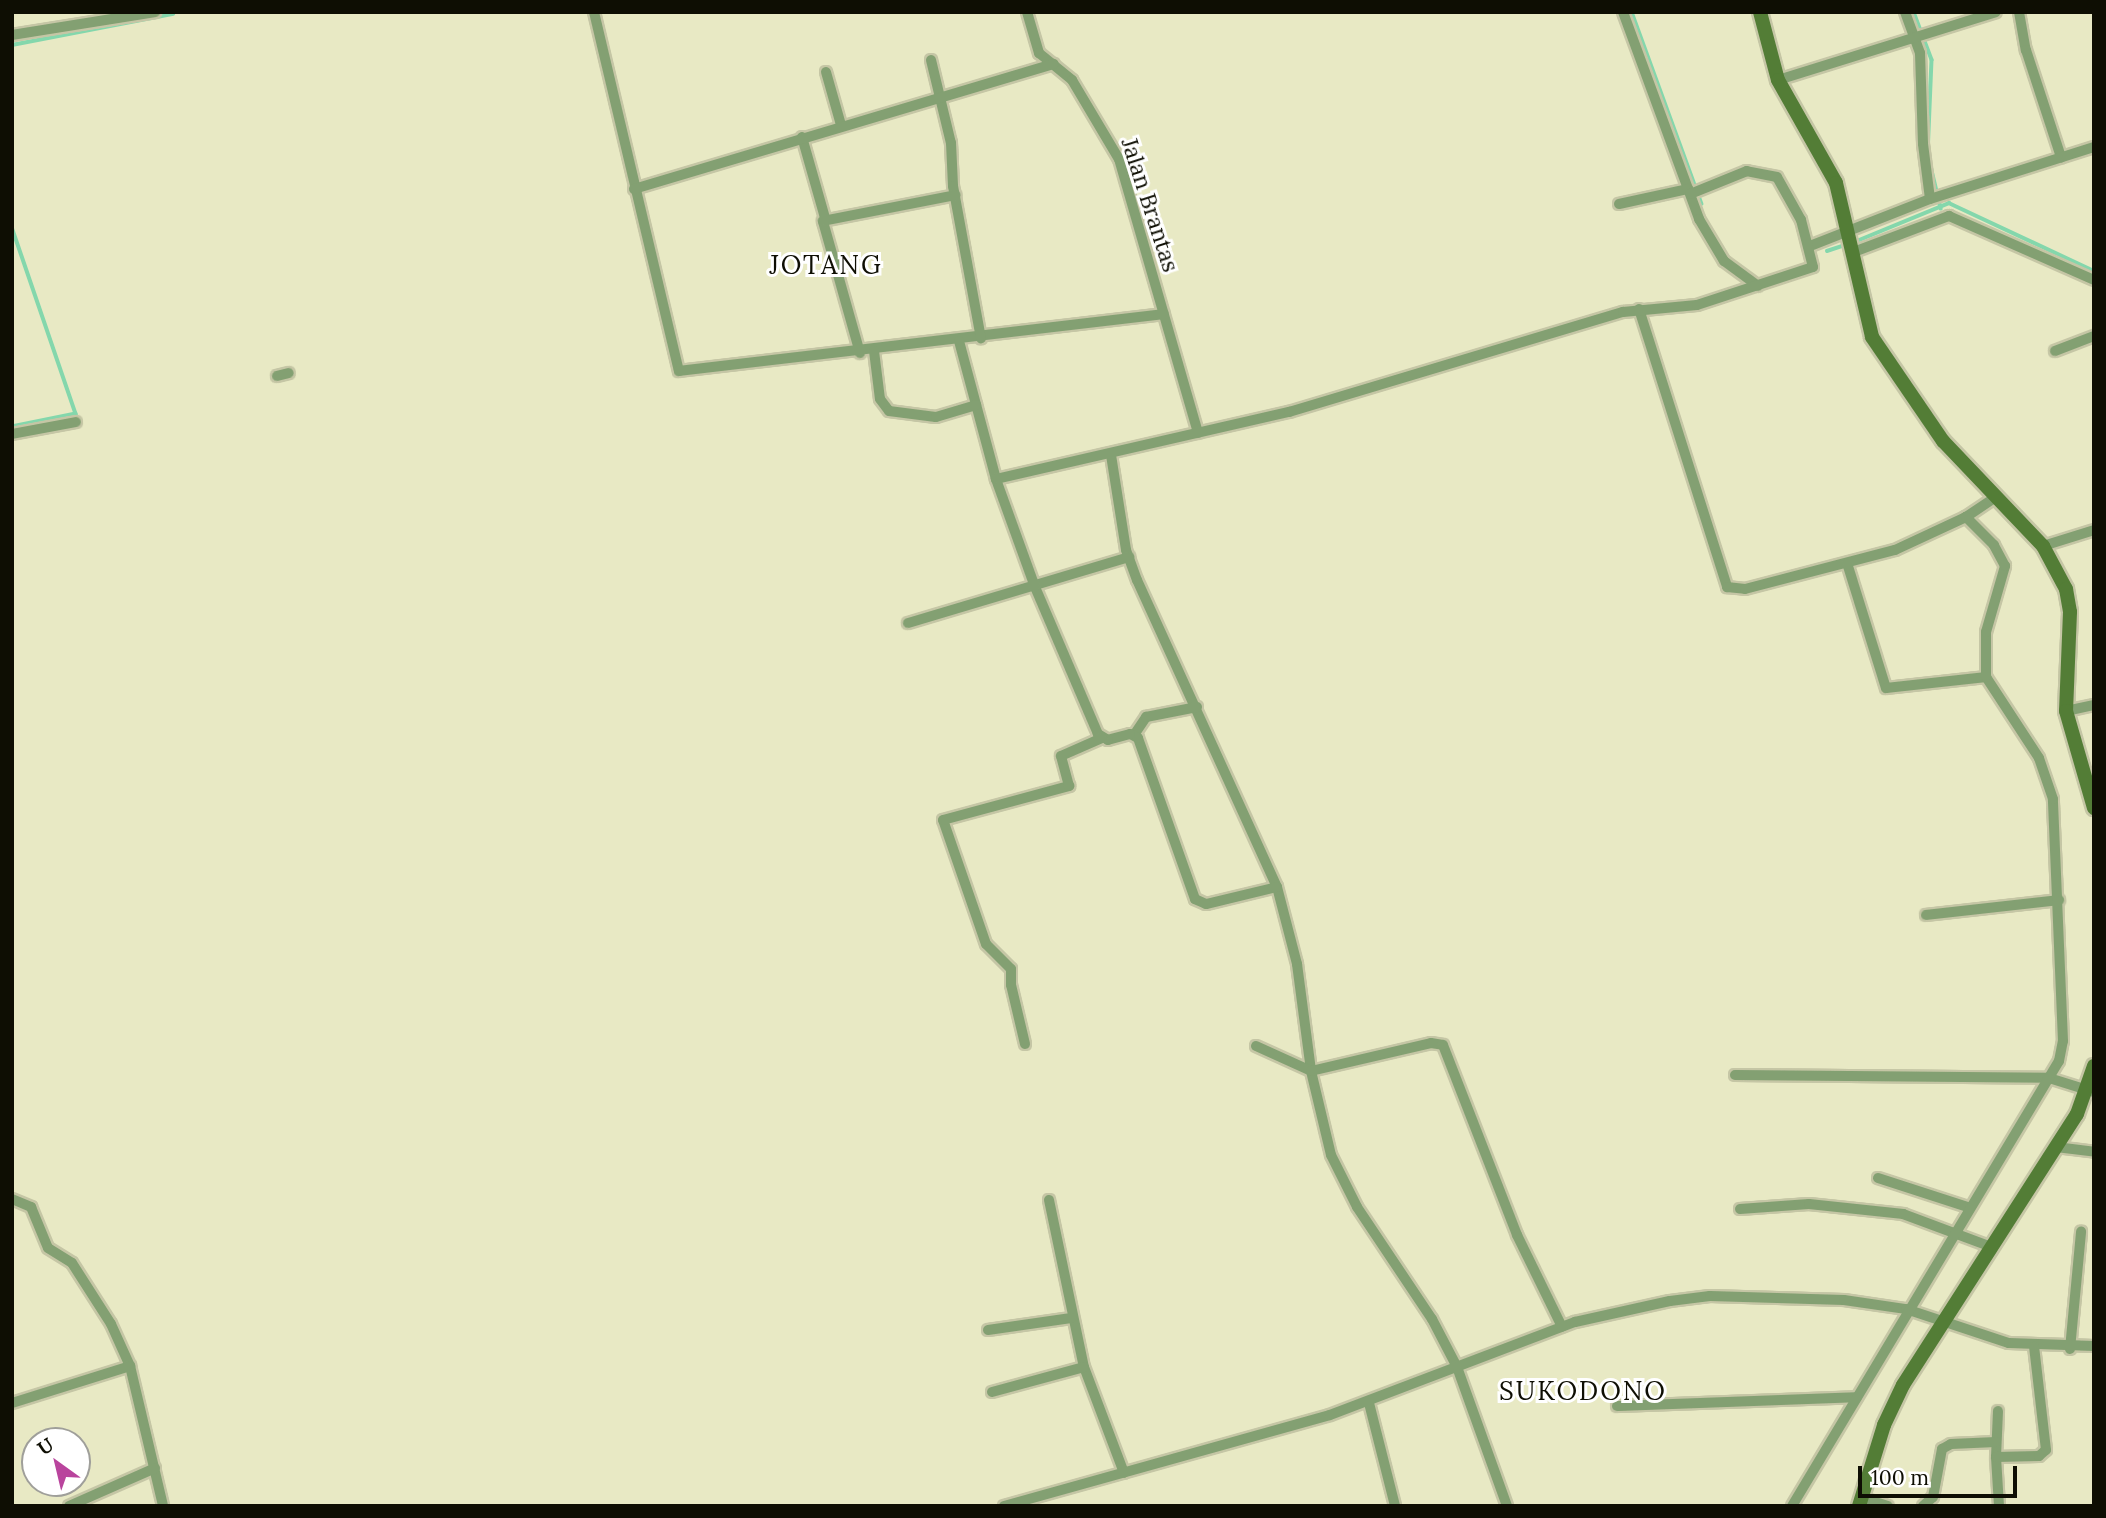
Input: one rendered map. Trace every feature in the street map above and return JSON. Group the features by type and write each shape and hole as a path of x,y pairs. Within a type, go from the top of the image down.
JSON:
{"main road":[{"path":"1760,12 1778,80 1831,171 1846,243 1872,337 1943,441 1994,498 2043,546 2066,590 2070,612 2067,711 2094,808"},
{"path":"1861,1502 1884,1426 1938,1321 2056,1147 2086,1090 2094,1066"}],"street":[{"path":"12,35 155,12"},
{"path":"594,12 679,370 860,353 1164,314"},
{"name":"Jalan Brantas","path":"1027,12 1032,41 1072,80 1119,159 1198,433"},
{"path":"1623,12 1693,192 1724,261 1758,286"},
{"path":"1905,12 1921,36 1923,144 1936,198"},
{"path":"1778,80 1996,12"},
{"path":"2019,12 2026,50 2061,157"},
{"path":"931,60 951,143 955,195 981,338"},
{"path":"635,189 841,125 1054,64"},
{"path":"826,72 841,125"},
{"path":"802,137 825,218 822,224 860,353"},
{"path":"1846,243 1936,198 2094,147"},
{"path":"996,479 1111,455 1404,380 1639,309 1697,305 1811,269 1811,245 1777,177 1747,171 1693,192 1619,204"},
{"path":"825,218 955,195"},
{"path":"1811,245 1846,243 1948,216 2094,280"},
{"path":"1639,309 1727,587 1745,589 1895,550 1968,516 1994,498"},
{"path":"2055,351 2094,336"},
{"path":"959,341 996,479 1034,584 1102,738"},
{"path":"874,351 880,399 889,411 936,417 976,405"},
{"path":"277,376 289,373"},
{"path":"12,434 76,422"},
{"path":"1111,455 1129,557 1277,887 1306,1009 1311,1071 1322,1129 1340,1175 1389,1261 1432,1319 1457,1367 1507,1506"},
{"path":"1792,1506 1968,1207 2052,1079 2063,1041 2053,799 2039,758 1986,677 1986,632 2005,566 1994,545 1968,516"},
{"path":"2043,546 2094,530"},
{"path":"908,623 1129,557"},
{"path":"1847,563 1886,688 1986,677"},
{"path":"2067,711 2094,705"},
{"path":"1025,1044 1011,985 1011,969 986,944 943,820 1069,786 1061,756 1102,738 1134,734 1146,717 1197,707"},
{"path":"1134,734 1199,904 1277,887"},
{"path":"1926,915 2059,900"},
{"path":"1256,1046 1311,1071 1431,1043 1443,1045 1517,1235 1562,1327"},
{"path":"1735,1075 2052,1079 2086,1090"},
{"path":"2056,1147 2094,1152"},
{"path":"1878,1178 1968,1207"},
{"path":"12,1199 31,1207 48,1248 72,1263 111,1324 130,1366 163,1506"},
{"path":"1049,1200 1070,1318 1084,1367 1124,1474"},
{"path":"1740,1209 1809,1204 1874,1210 1923,1219 1989,1246"},
{"path":"2070,1349 2081,1232"},
{"path":"1004,1506 1124,1474 1198,1448 1369,1403 1562,1327 1644,1306 1710,1297 1844,1300 1909,1310 2034,1348 2070,1349 2094,1346"},
{"path":"988,1330 1070,1318"},
{"path":"1996,1457 2039,1456 2046,1450 2034,1348"},
{"path":"12,1403 130,1366"},
{"path":"992,1392 1084,1367"},
{"path":"1616,1406 1857,1397"},
{"path":"1369,1403 1395,1506"},
{"path":"1998,1411 1996,1457 1999,1506"},
{"path":"1923,1506 1933,1497 1942,1448 1951,1444 1996,1442"},
{"path":"69,1506 155,1468"},
{"path":"1861,1502 1888,1506"}],"waterway":[{"path":"1632,12 1702,204"},
{"path":"1914,12 1932,60 1928,154 1941,208"},
{"path":"12,45 173,14"},
{"path":"1852,243 1949,203 2094,271"},
{"path":"12,227 76,414 12,427"},
{"path":"1827,251 1845,245"}],"district":[{"name":"JOTANG","path":"826,265"},
{"name":"SUKODONO","path":"1583,1391"}]}
